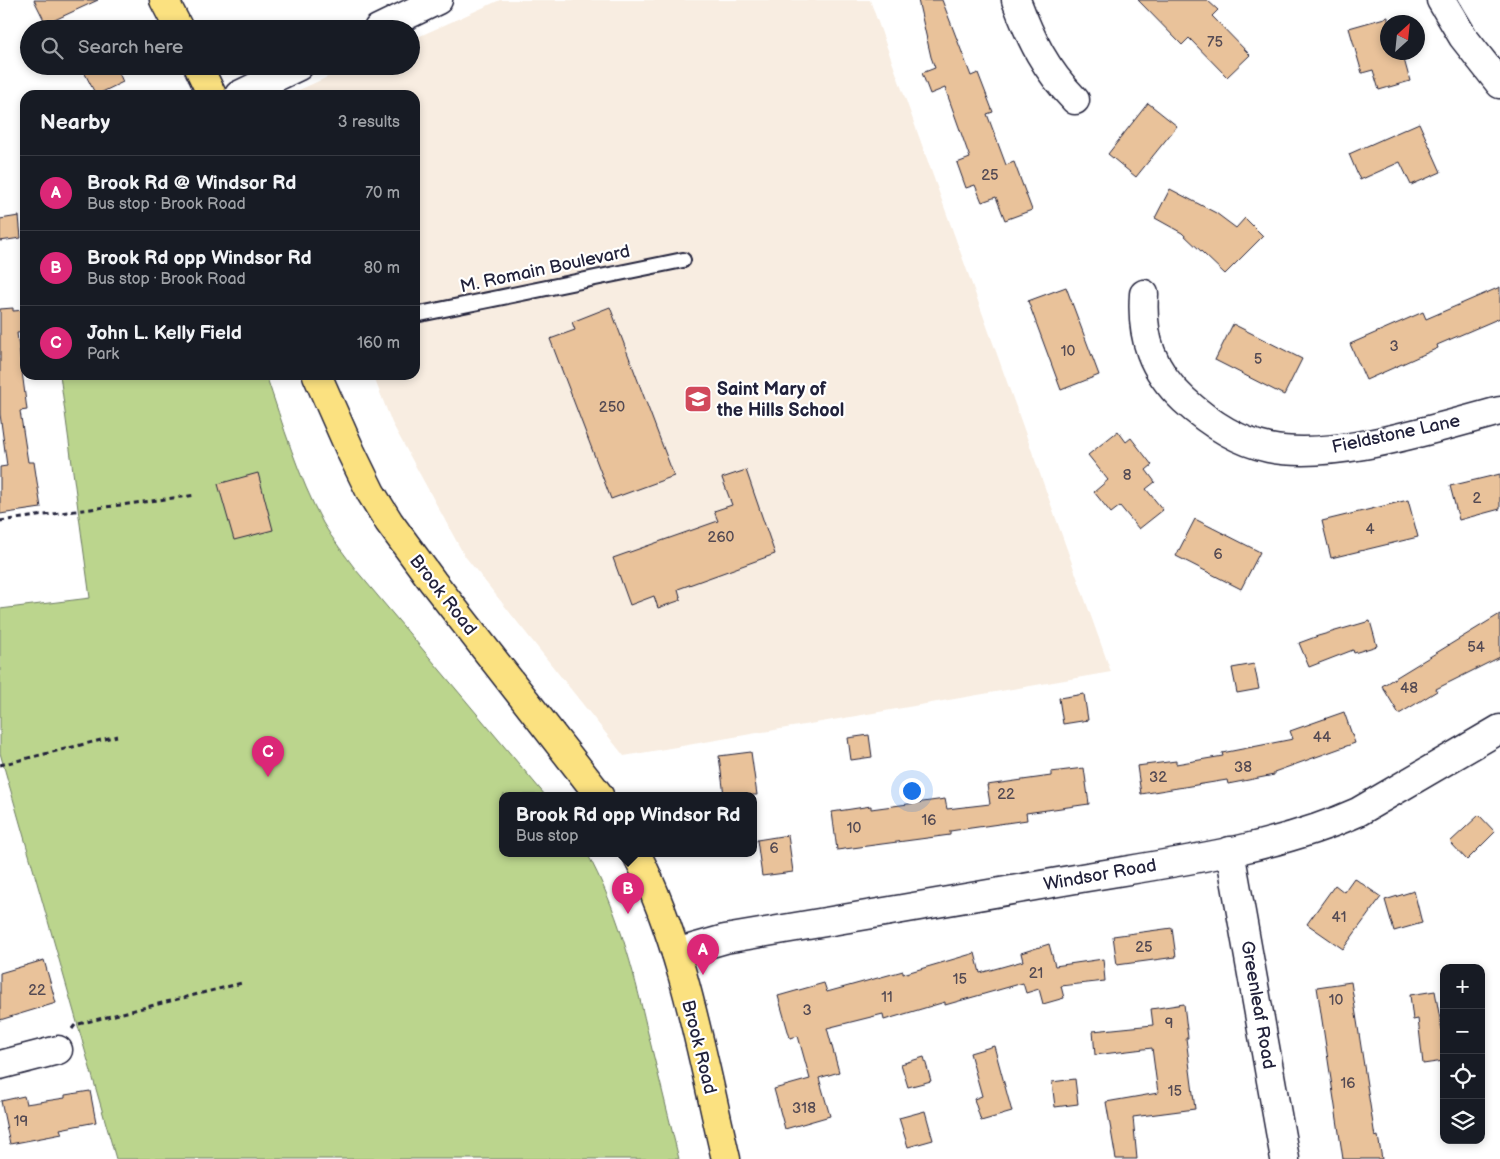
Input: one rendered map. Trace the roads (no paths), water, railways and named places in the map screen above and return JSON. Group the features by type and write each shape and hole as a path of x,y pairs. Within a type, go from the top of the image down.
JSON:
{"main road":[{"path":"164,0 174,20"},
{"path":"202,75 210,90"},
{"name":"Brook Road","path":"319,380 371,493 389,522 433,582 597,792"},
{"name":"Brook Road","path":"638,857 655,893 676,954 726,1159"}],"street":[{"path":"397,20 438,0"},
{"path":"1016,0 1029,35 1040,56 1052,74 1075,100"},
{"path":"1441,0 1463,37 1500,84"},
{"path":"249,90 280,75"},
{"name":"Fieldstone Lane","path":"1144,294 1144,329 1156,365 1166,381 1211,423 1229,434 1248,441 1284,450 1325,450 1381,441 1500,411"},
{"name":"Windsor Road","path":"676,954 725,940 1142,868 1291,837 1337,822 1358,812 1500,728"},
{"name":"Greenleaf Road","path":"1230,851 1285,1159"},
{"path":"0,1064 58,1050"}],"lane":[{"name":"M. Romain Boulevard","path":"420,314 683,260"}],"place":[{"name":"Saint Mary of the Hills School","path":"698,399"},
{"name":"John L. Kelly Field","path":"268,777"},
{"name":"Brook Rd opp Windsor Rd","path":"628,914"},
{"name":"Brook Rd @ Windsor Rd","path":"703,975"}]}
